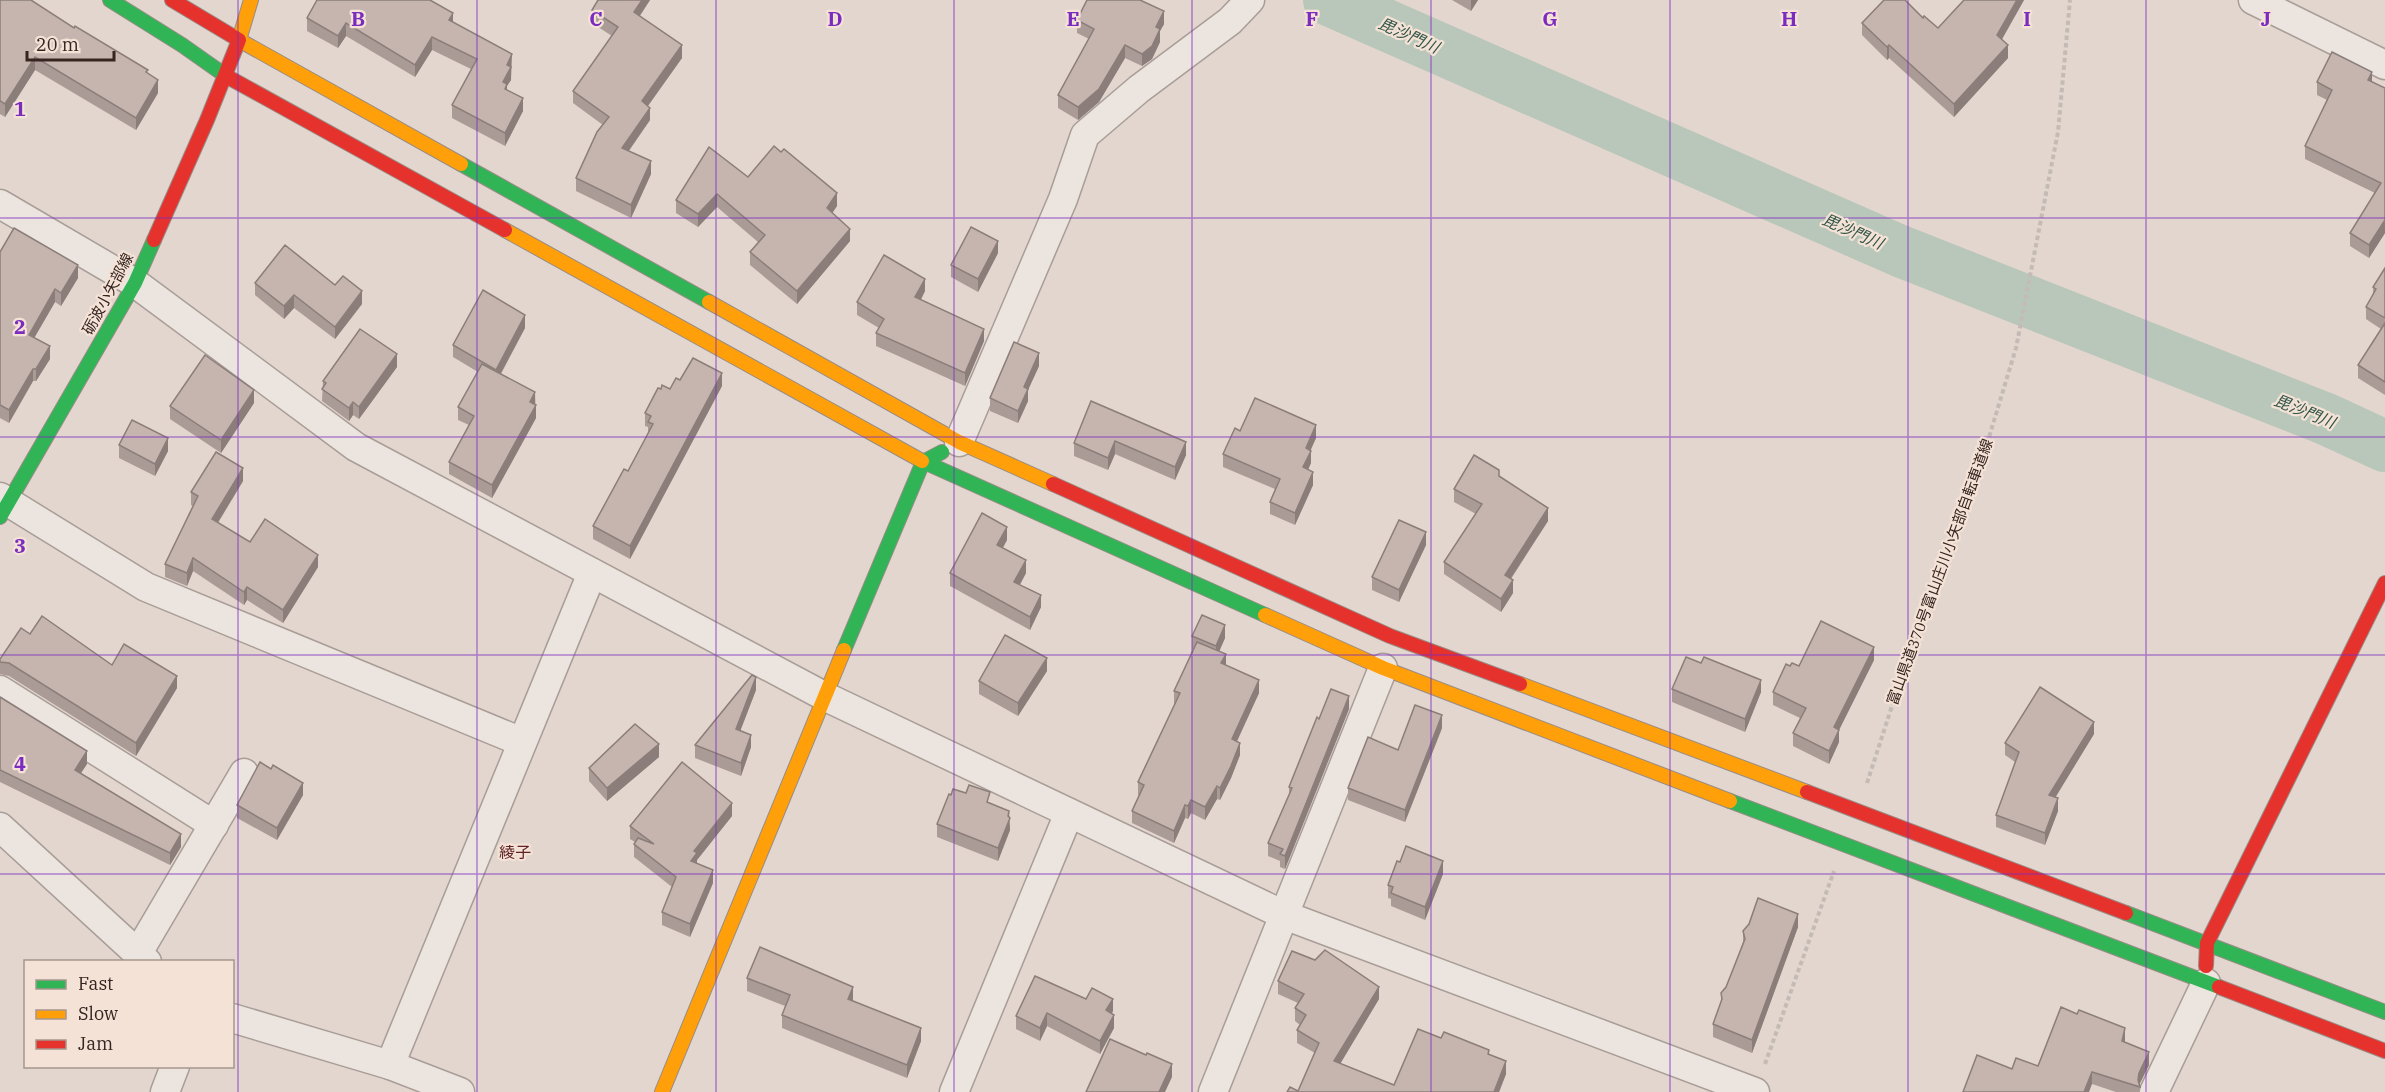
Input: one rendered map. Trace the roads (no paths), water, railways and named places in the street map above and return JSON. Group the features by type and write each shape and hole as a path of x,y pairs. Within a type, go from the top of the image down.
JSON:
{"street":[{"path":"110,0 182,45 226,76 923,462 1383,668 2385,1051"},
{"path":"172,0 239,40 959,442 1390,636 2385,1012"},
{"name":"砺波小矢部線","path":"3,506 135,283 226,76 251,0"},
{"path":"662,1092 824,696 923,462 959,442 1063,199 1085,135 1139,89 1230,21 1250,0"},
{"path":"2253,0 2385,65"},
{"path":"0,204 135,283 356,447 824,696 1284,915 1755,1092"},
{"path":"3,506 146,587 522,742"},
{"path":"390,1065 592,573"},
{"path":"2154,1092 2206,984 2207,943 2385,583"},
{"path":"1213,1092 1383,668"},
{"path":"0,690 214,825"},
{"path":"0,828 143,957 244,773"},
{"path":"954,1092 1069,813"},
{"path":"234,1019 390,1065 460,1092"},
{"path":"165,1092 174,1068"}],"waterway":[{"name":"毘沙門川","path":"1329,0 1900,251 2326,419 2385,446"}],"district":[{"name":"綾子","path":"515,852"}]}
